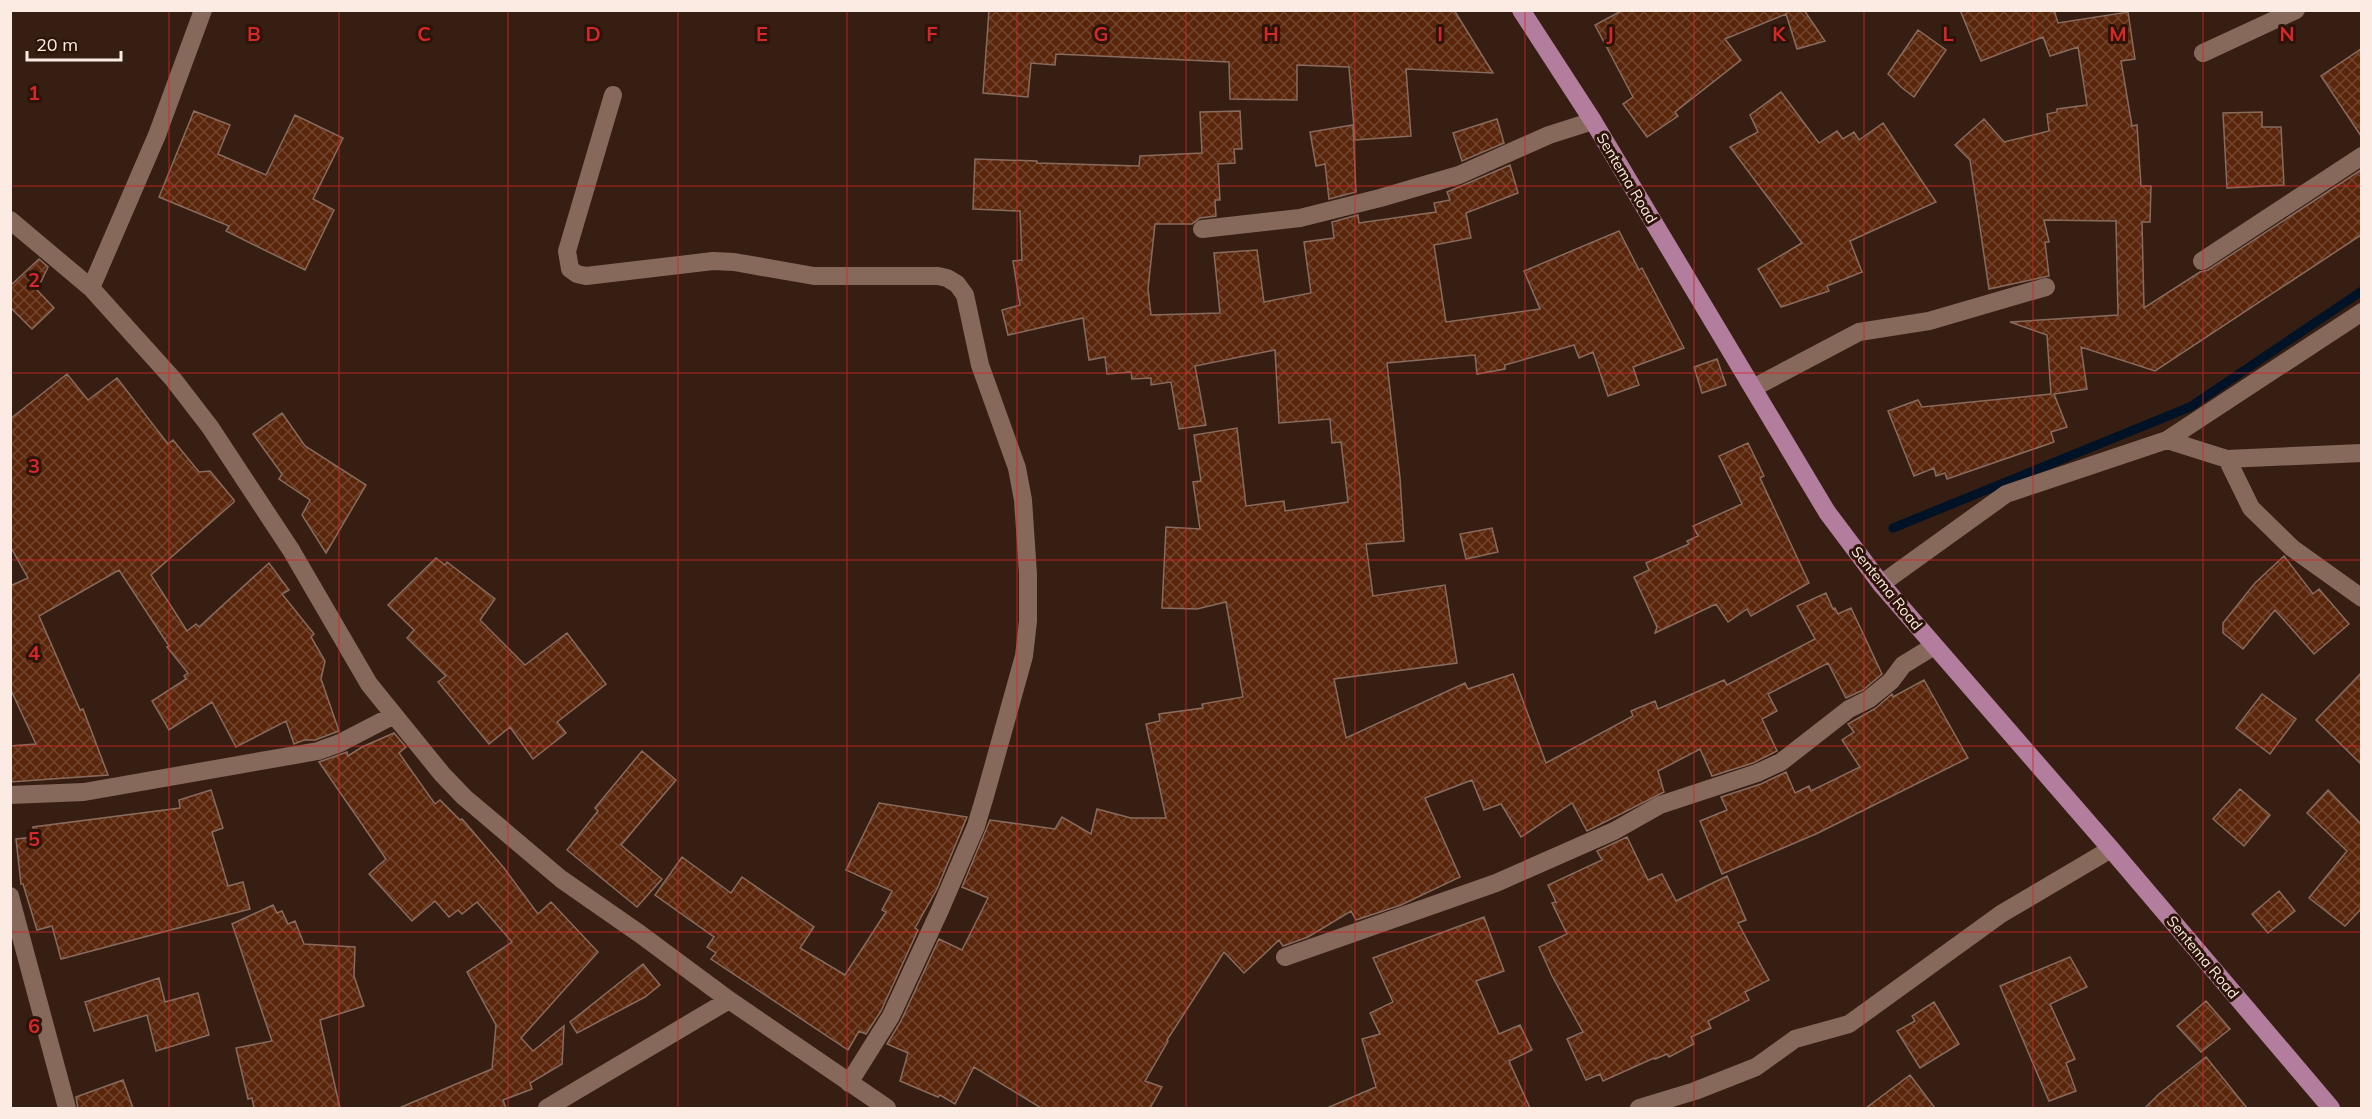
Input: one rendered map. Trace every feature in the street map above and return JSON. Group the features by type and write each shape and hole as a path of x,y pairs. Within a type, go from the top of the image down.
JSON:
{"main road":[{"name":"Sentema Road","path":"1521,10 1593,121 1827,512 1881,584 2111,849 2331,1108"}],"street":[{"path":"91,288 157,135 204,10"},
{"path":"2202,53 2296,10"},
{"path":"613,95 567,251 570,269 586,276 713,261 734,262 814,276 883,275 947,278 957,284 965,295 980,365 1017,468 1023,500 1028,574 1028,621 1024,656 976,826 891,1016 849,1083"},
{"path":"1202,229 1300,218 1380,198 1459,175 1549,135 1593,121"},
{"path":"2202,261 2361,156"},
{"path":"10,220 91,288 173,379 210,428 291,550 369,684 442,774 493,822 561,879 729,1000 887,1108"},
{"path":"1753,388 1859,332 1929,321 2046,287"},
{"path":"1881,584 2006,494 2167,440 2361,312"},
{"path":"2167,440 2227,459 2361,453"},
{"path":"2227,459 2251,508 2292,548 2361,598"},
{"path":"1285,957 1496,883 1614,831 1660,805 1757,773 1781,762 1849,709 1869,699 1891,681 1903,665 1934,646"},
{"path":"10,795 84,792 318,751 340,743 394,715"},
{"path":"1640,1108 1695,1091 1756,1067 1795,1039 1849,1023 2001,914 2111,849"},
{"path":"10,897 67,1108"},
{"path":"547,1108 729,1000"}],"building":[{"path":"989,10 1454,10 1493,73 1406,69 1411,136 1355,140 1349,67 1297,65 1297,100 1230,99 1229,62 1056,54 1055,65 1031,63 1028,97 983,93"},
{"path":"1623,10 1804,10 1825,41 1797,49 1786,14 1725,39 1741,60 1675,112 1678,116 1647,137 1623,104 1633,97 1595,25"},
{"path":"1960,10 2054,10 2058,23 2128,12 2135,59 2121,61 2132,126 2137,125 2141,186 2151,186 2150,222 2142,222 2144,308 2200,272 2208,270 2361,170 2361,235 2155,371 2081,347 2087,389 2054,394 2067,427 2051,432 2054,442 1947,479 1945,473 1936,476 1934,468 1914,476 1888,411 1918,400 1922,407 2051,394 2047,335 2010,322 2118,315 2116,221 2044,220 2049,242 2045,242 2049,276 1989,289 1970,160 1955,145 1984,119 2004,142 2049,131 2047,114 2057,112 2057,109 2087,105 2078,47 2050,56 2043,37 1981,61"},
{"path":"1918,30 1946,50 1914,97 1888,74"},
{"path":"2361,49 2361,136 2321,76"},
{"path":"1781,92 1819,143 1837,131 1843,139 1854,132 1859,140 1883,123 1936,202 1850,241 1862,272 1827,286 1829,291 1781,307 1758,269 1802,243 1730,147 1758,132 1750,115"},
{"path":"194,111 230,125 218,154 266,175 295,115 343,138 313,199 334,210 305,270 226,231 229,226 159,197"},
{"path":"1240,111 1242,149 1234,149 1235,163 1218,164 1220,200 1215,200 1216,216 1200,218 1192,224 1155,224 1148,289 1151,315 1220,313 1214,253 1257,250 1264,302 1311,293 1304,242 1334,238 1332,222 1358,215 1359,223 1436,212 1434,203 1450,200 1447,192 1510,165 1518,193 1466,213 1471,238 1434,245 1446,322 1540,309 1524,271 1619,231 1639,270 1642,268 1684,348 1633,367 1639,385 1608,396 1593,352 1579,358 1574,345 1505,365 1505,369 1477,374 1475,355 1387,363 1400,478 1404,541 1366,544 1373,596 1445,585 1457,663 1334,679 1346,738 1465,683 1468,689 1513,674 1546,763 1633,716 1631,711 1655,701 1658,709 1724,680 1727,685 1815,639 1797,606 1826,593 1833,609 1835,608 1838,614 1851,608 1882,674 1863,690 1846,698 1828,663 1768,694 1777,711 1762,719 1777,751 1753,763 1712,776 1700,749 1658,771 1664,792 1587,831 1572,803 1521,837 1501,804 1484,810 1472,780 1425,798 1460,877 1401,905 1356,920 1351,911 1308,937 1283,946 1279,940 1244,973 1224,952 1167,1040 1145,1081 1162,1087 1150,1108 1041,1108 974,1067 955,1104 940,1095 938,1097 900,1081 908,1053 887,1044 901,1021 939,939 962,950 988,898 962,887 990,820 1055,829 1062,817 1091,834 1097,809 1131,818 1166,818 1146,724 1160,721 1159,714 1203,708 1202,704 1243,697 1226,602 1197,609 1162,608 1166,527 1200,529 1193,482 1201,481 1194,435 1237,428 1246,506 1284,501 1285,511 1348,502 1341,442 1332,443 1330,419 1279,423 1275,350 1195,366 1206,425 1179,429 1171,382 1151,385 1151,378 1132,379 1131,372 1107,374 1105,357 1089,360 1083,318 1008,335 1002,310 1020,305 1013,261 1022,260 1020,211 973,209 975,159 1139,166 1140,156 1202,153 1200,112"},
{"path":"2262,112 2262,127 2281,127 2284,185 2227,188 2223,113"},
{"path":"1497,119 1504,143 1462,161 1453,133"},
{"path":"1353,125 1356,192 1329,199 1325,164 1316,166 1310,132"},
{"path":"39,259 48,267 37,290 54,308 32,329 10,307 10,286"},
{"path":"1717,359 1726,385 1702,393 1694,367"},
{"path":"67,374 88,400 117,378 168,444 173,440 199,472 210,471 234,500 151,575 187,631 196,624 199,627 269,563 289,590 282,594 314,634 311,637 325,661 321,679 339,731 315,740 304,740 294,744 286,721 236,747 212,702 169,730 152,701 186,679 184,676 188,673 167,647 169,646 119,570 39,616 80,710 83,709 108,775 10,782 10,746 36,744 10,688 10,586 28,578 10,546 10,419"},
{"path":"282,413 305,446 366,485 326,553 302,515 310,500 279,479 282,474 253,434"},
{"path":"1748,443 1764,476 1760,478 1809,583 1751,616 1747,609 1728,622 1716,604 1655,633 1657,627 1634,577 1649,570 1646,563 1689,544 1687,541 1698,536 1693,526 1742,504 1719,456"},
{"path":"1492,528 1498,552 1466,559 1460,534"},
{"path":"2284,556 2313,594 2319,589 2349,624 2314,654 2275,610 2243,649 2223,633 2223,623 2255,583"},
{"path":"436,558 445,565 447,562 495,599 480,620 525,665 567,633 606,684 557,722 566,733 533,759 510,727 489,744 438,682 446,676 407,638 414,630 388,605"},
{"path":"2361,673 2361,764 2316,720"},
{"path":"1924,680 1968,758 1818,833 1722,874 1700,821 1727,810 1721,797 1761,784 1786,772 1795,793 1809,786 1811,791 1860,767 1842,740 1854,732 1848,724 1876,708 1892,694 1893,697"},
{"path":"2262,694 2296,719 2270,754 2236,728"},
{"path":"394,733 406,747 399,753 435,804 440,800 460,820 462,819 504,868 538,914 551,902 598,952 521,1038 533,1051 564,1026 562,1064 530,1083 532,1089 503,1100 506,1108 399,1108 492,1069 496,1025 467,972 512,942 477,902 462,914 458,910 449,917 435,901 412,921 369,874 386,859 319,762 347,752 348,756"},
{"path":"642,751 676,780 621,845 662,879 637,907 567,850 598,811 595,808"},
{"path":"2240,789 2270,815 2244,846 2213,819"},
{"path":"211,790 223,828 212,832 228,886 243,882 250,909 61,959 52,926 37,930 23,884 21,884 16,839 34,837 33,827 180,808 179,800"},
{"path":"2328,790 2361,824 2361,909 2345,926 2309,898 2347,851 2307,813"},
{"path":"879,803 967,817 937,889 915,928 918,930 881,1011 866,1034 859,1031 848,1050 711,959 716,953 707,947 714,937 655,895 682,857 731,893 742,877 814,927 800,948 845,975 886,912 882,910 892,891 846,870"},
{"path":"1627,837 1648,880 1662,874 1676,901 1727,876 1746,920 1738,923 1769,980 1745,992 1749,1000 1708,1021 1711,1028 1691,1037 1694,1044 1669,1057 1667,1054 1654,1058 1603,1081 1600,1074 1586,1080 1567,1039 1583,1032 1539,947 1567,934 1552,903 1556,902 1548,885 1602,860 1597,851"},
{"path":"2279,891 2295,911 2268,933 2252,914"},
{"path":"273,905 277,913 282,911 288,924 295,921 304,944 355,947 354,976 364,1006 320,1020 340,1108 254,1108 252,1098 248,1099 236,1048 272,1041 232,924"},
{"path":"1484,917 1504,971 1476,981 1499,1034 1520,1025 1532,1050 1509,1061 1530,1108 1327,1108 1376,1087 1362,1039 1380,1034 1370,1013 1393,1002 1373,958"},
{"path":"2070,957 2087,987 2050,1004 2075,1059 2066,1063 2076,1091 2049,1101 2000,986"},
{"path":"643,964 660,985 645,997 577,1033 570,1022"},
{"path":"159,978 165,1002 198,993 209,1035 156,1051 147,1015 94,1031 85,1002"},
{"path":"2206,1001 2230,1029 2201,1052 2177,1026"},
{"path":"1934,1002 1959,1044 1920,1068 1897,1031 1915,1021 1912,1016"},
{"path":"2206,1057 2247,1108 2145,1108 2159,1094"},
{"path":"1910,1075 1935,1108 1866,1108"},
{"path":"123,1080 133,1108 78,1108 76,1097"}],"waterway":[{"path":"1893,528 2190,407 2362,291"}]}
